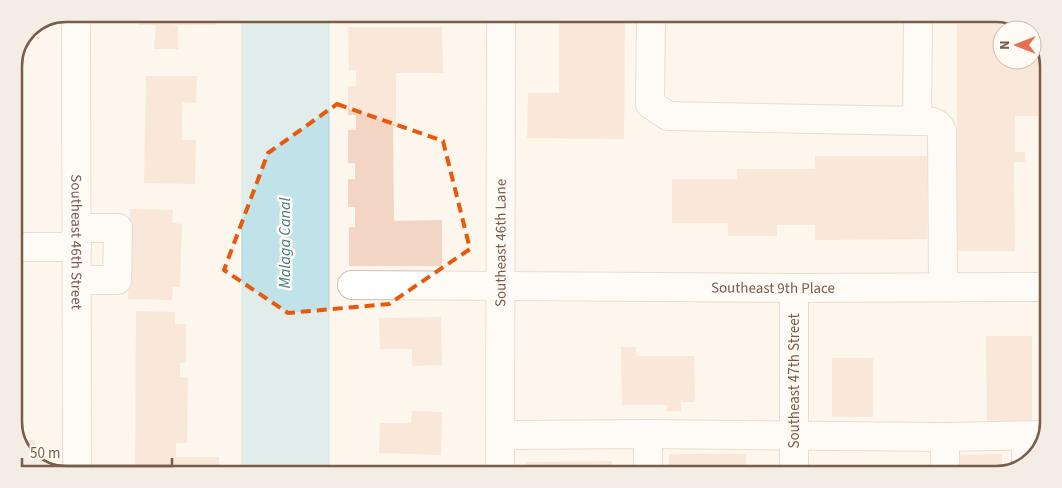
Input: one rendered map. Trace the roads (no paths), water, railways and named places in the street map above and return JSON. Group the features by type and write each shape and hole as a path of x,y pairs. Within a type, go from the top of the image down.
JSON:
{"street":[{"name":"Southeast 46th Street","path":"76,22 77,466"},
{"name":"Southeast 46th Lane","path":"500,466 501,22"},
{"path":"651,22 650,104 668,116 917,121 934,122 940,125 944,140 943,286"},
{"path":"917,121 918,22"},
{"path":"23,246 77,238 118,228 117,280 77,280"},
{"name":"Southeast 9th Place","path":"352,285 794,288 1040,287"},
{"name":"Southeast 47th Street","path":"794,288 794,466"},
{"path":"648,434 648,466"},
{"path":"500,435 648,434 945,437 1029,450"},
{"path":"945,437 945,466"}],"water":[{"name":"Malaga Canal","path":"242,22 329,22 329,466 242,466"}]}
